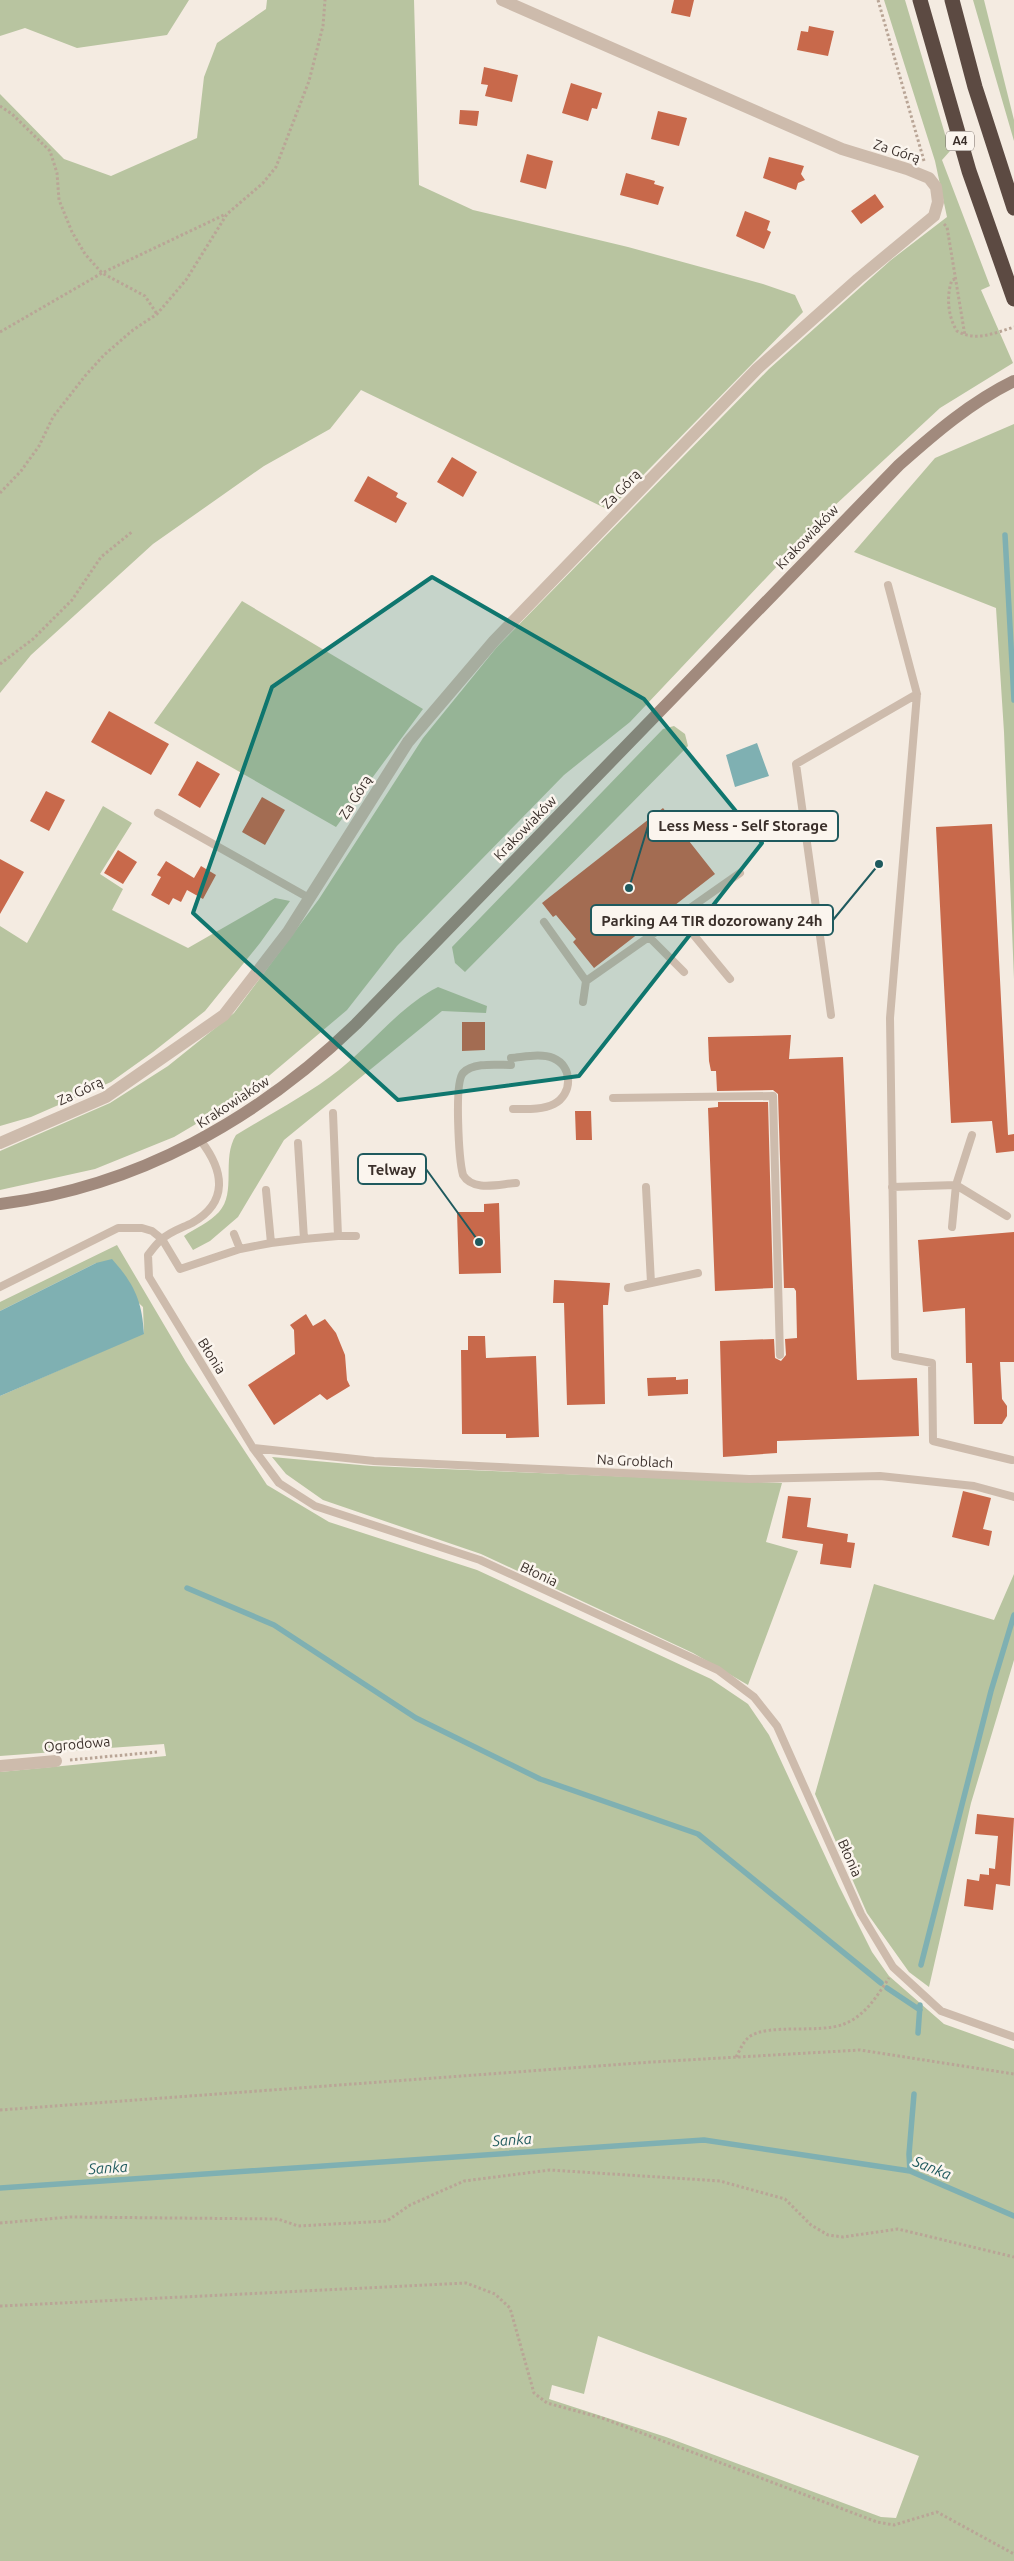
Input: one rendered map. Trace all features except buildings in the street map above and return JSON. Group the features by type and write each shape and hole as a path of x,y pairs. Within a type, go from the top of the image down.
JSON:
{"highway":[{"name":"A4","path":"920,0 950,107 1006,280 1014,299"},
{"name":"A4","path":"952,0 976,87 1014,208"}],"main road":[{"name":"Krakowiaków","path":"0,1204 82,1188 158,1160 201,1141 273,1095 330,1049 899,465 959,414 1014,381"}],"street":[{"name":"Za Górą","path":"0,1143 106,1097 224,1015 288,932 408,742 494,641 757,369 858,279 934,216 938,202 936,187 929,178 907,169 842,149 502,0"},
{"name":"Ogrodowa","path":"0,1766 56,1761"}],"lane":[{"path":"888,585 917,694 890,1018 895,1356 932,1363 933,1441 1012,1460"},
{"path":"831,1015 796,764 917,694"},
{"path":"158,813 309,898"},
{"path":"586,981 740,873"},
{"path":"678,916 730,979"},
{"path":"544,922 586,981 583,1002"},
{"path":"649,937 684,972"},
{"path":"513,1109 536,1109 556,1103 568,1088 567,1070 552,1057 470,1068 463,1074 457,1089 463,1176 476,1186 516,1183"},
{"path":"613,1098 773,1096 780,1355"},
{"path":"333,1113 338,1236"},
{"path":"952,1228 956,1185 972,1135"},
{"name":"Błonia","path":"201,1141 214,1159 218,1191 214,1204 193,1222 162,1238 148,1255 149,1277 254,1448 279,1483 315,1506 480,1560 718,1670 754,1697 778,1726 861,1914 896,1968 942,2011 1014,2037"},
{"path":"298,1143 304,1239"},
{"path":"892,1186 956,1185 1007,1216"},
{"path":"646,1187 651,1283"},
{"path":"266,1190 271,1243"},
{"path":"0,1288 118,1228 142,1228 152,1231 162,1238 180,1269 240,1249 271,1243 356,1236"},
{"path":"234,1234 240,1249"},
{"path":"628,1288 698,1273"},
{"name":"Na Groblach","path":"254,1448 374,1461 739,1478 880,1476 974,1486 1014,1497"}],"path":[{"path":"878,0 929,178"},
{"path":"0,332 102,273 227,214 262,183 276,167 290,135 309,80 323,26 326,1"},
{"path":"0,106 12,114 50,151 57,173 59,200 72,232 85,254 102,273 145,296 157,314"},
{"path":"0,494 22,471 39,446 53,417 85,376 111,349 157,314 186,280 227,214"},
{"path":"934,216 947,227 965,336"},
{"path":"955,279 952,280 950,286 950,314 957,331 965,336 988,335 1014,327"},
{"path":"0,664 33,639 72,600 101,556 133,531"},
{"name":"Ogrodowa","path":"56,1761 157,1752"},
{"path":"736,2057 749,2037 768,2031 839,2026 859,2016 877,1996 896,1968"},
{"path":"0,2110 736,2057 860,2050 1014,2074"},
{"path":"0,2223 70,2217 278,2219 298,2226 387,2220 410,2205 464,2181 550,2170 720,2181 785,2199 811,2225 828,2235 843,2237 898,2229 1014,2257"},
{"path":"0,2306 466,2283 495,2294 510,2308 534,2393 547,2403 602,2418 877,2522 894,2525 937,2512 1014,2554"}],"highlighted area":[{"path":"432,577 644,699 762,843 579,1076 398,1100 193,913 272,687"}],"green space":[{"path":"0,0 189,0 167,35 77,48 25,28 0,36"},
{"path":"267,0 414,0 419,185 473,210 628,247 763,284 795,295 803,312 609,510 361,390 330,429 264,466 153,544 31,655 0,693 0,94 64,159 111,176 197,138 204,77 217,43 266,9"},
{"path":"884,0 905,0 950,151 942,160 990,286 981,290 1013,363 940,408 832,508 630,722 564,775 397,946 347,1010 250,1092 174,1137 95,1169 0,1190 0,1151 110,1103 168,1066 234,1013 319,899 423,738 497,647 769,369 891,260 947,217 935,161"},
{"path":"973,0 984,0 1014,120 1014,141"},
{"path":"1014,424 1014,979 1004,732 996,608 854,552 935,458"},
{"path":"242,601 423,709 336,827 154,723"},
{"path":"674,726 685,734 688,746 465,972 455,963 452,947 663,729"},
{"path":"103,806 132,823 100,874 123,889 112,910 188,948 275,898 290,901 260,943 205,1011 153,1052 111,1082 31,1117 0,1126 0,926 27,943"},
{"path":"438,987 487,1006 486,1013 442,1011 284,1140 238,1217 210,1241 193,1250 184,1236 211,1219 224,1204 227,1195 230,1154 236,1135 327,1079 351,1060 411,1004"},
{"path":"117,1245 186,1362 267,1485 329,1522 477,1570 711,1679 748,1704 769,1735 839,1886 872,1952 889,1976 944,2024 1014,2049 1014,2561 0,2561 0,1772 166,1756 164,1744 0,1756 0,1396 144,1333 143,1307 96,1263 0,1311 0,1302","holes":["598,2336 919,2456 896,2518 881,2517 666,2437 549,2399 552,2385 584,2394"]},
{"path":"272,1457 371,1466 782,1483 766,1542 798,1551 748,1685 693,1653 481,1554 323,1500 286,1474"},
{"path":"1014,1574 1014,1660 971,1803 929,1987 909,1972 867,1913 815,1794 874,1584 994,1620"}],"water":[{"path":"757,743 769,776 735,787 726,755"},
{"path":"112,1259 126,1276 136,1293 144,1334 0,1396 0,1311 96,1263"}],"waterway":[{"path":"1005,535 1014,700"},
{"path":"187,1588 274,1625 416,1718 540,1779 698,1834 881,1983"},
{"path":"921,1965 991,1691 1014,1615"},
{"path":"887,1988 920,2010"},
{"path":"918,2033 920,2005"},
{"path":"910,2171 909,2154 914,2094"},
{"name":"Sanka","path":"0,2188 704,2140 910,2171 1014,2216"}],"place":[{"name":"Parking A4 TIR dozorowany 24h","path":"879,864"},
{"name":"Less Mess - Self Storage","path":"629,888"},
{"name":"Telway","path":"479,1242"}]}
